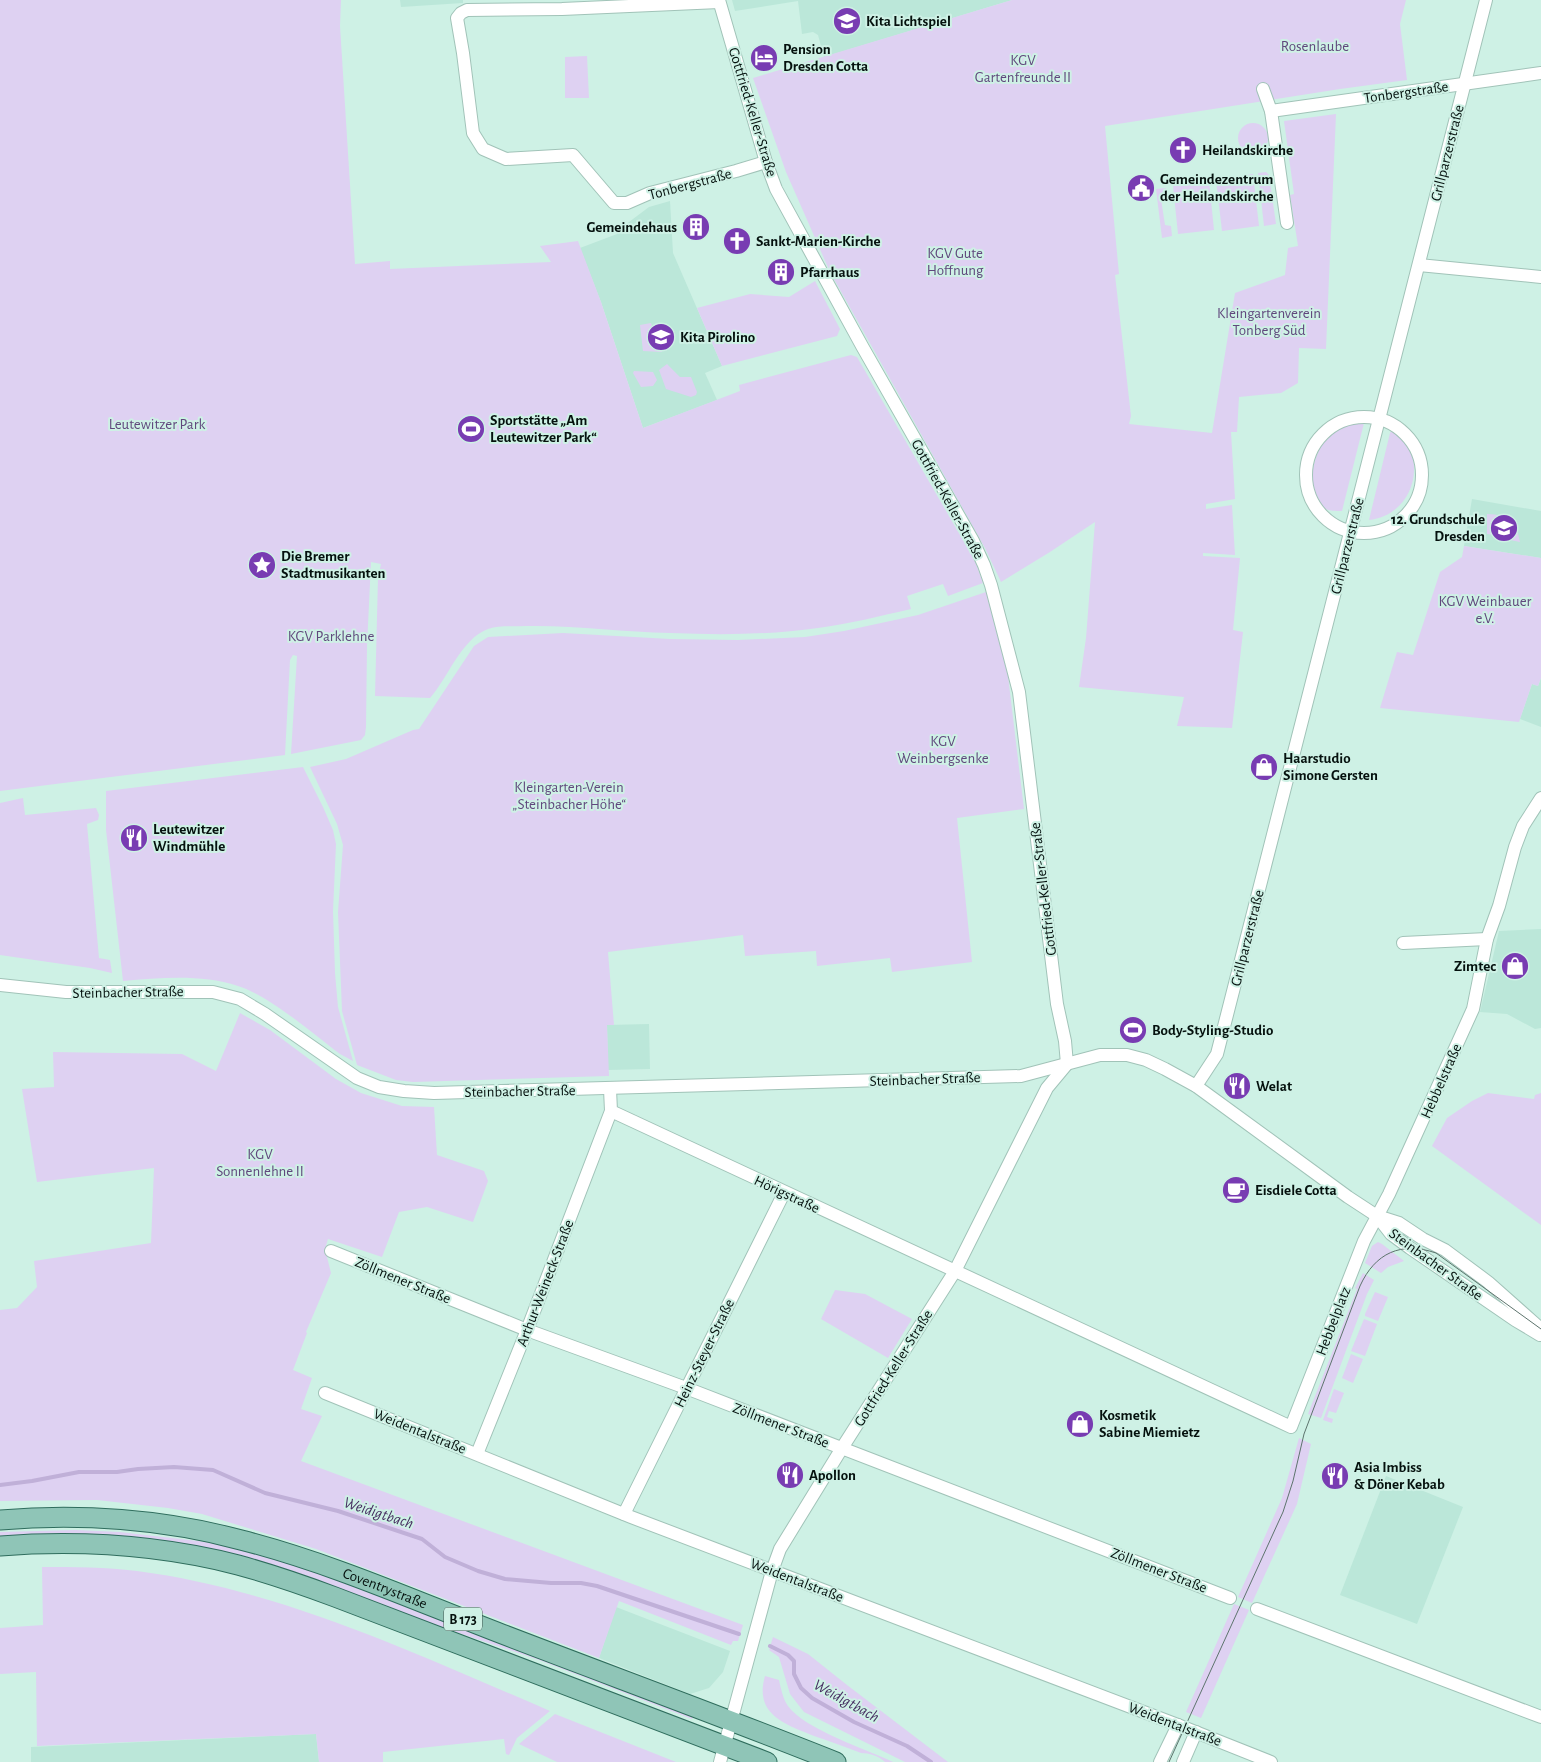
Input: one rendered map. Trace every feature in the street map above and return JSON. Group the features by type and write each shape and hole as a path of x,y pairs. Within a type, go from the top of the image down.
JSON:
{"main road":[{"name":"Coventrystraße","path":"0,1520 24,1518 117,1520 196,1530 241,1540 344,1572 836,1762"},
{"name":"Coventrystraße","path":"0,1546 68,1543 116,1545 195,1556 238,1565 335,1597 722,1754 767,1762"}],"street":[{"name":"Grillparzerstraße","path":"1196,1086 1217,1054 1486,0"},
{"name":"Tonbergstraße","path":"719,1 562,9 466,10 457,18 473,133 483,149 506,159 573,155 614,203 628,203 650,193 766,162"},
{"name":"Gottfried-Keller-Straße","path":"719,1 766,162 776,189 973,541 991,585 1019,692 1056,999 1065,1041 1067,1064 1048,1088 955,1271 780,1549 772,1571 722,1754"},
{"name":"Tonbergstraße","path":"1270,111 1541,73"},
{"path":"1263,89 1270,111 1287,223"},
{"path":"1419,264 1541,277"},
{"path":"1360,418 1379,420 1401,431 1416,450 1422,469 1419,495 1411,510 1395,525 1377,532 1350,532 1327,520 1317,510 1308,492 1306,472 1312,449 1323,434 1348,420 1360,418"},
{"name":"Hebbelstraße","path":"1377,1216 1431,1103 1473,1008 1487,940 1523,826 1541,798"},
{"path":"1403,943 1487,940"},
{"name":"Steinbacher Straße","path":"0,985 66,992 213,992 240,999 265,1014 357,1078 379,1087 434,1093 1021,1076 1093,1056 1127,1055 1146,1060 1196,1086 1348,1197 1377,1216 1399,1223 1424,1240 1445,1250 1488,1282 1541,1329"},
{"path":"610,1089 611,1111"},
{"name":"Hörigstraße","path":"611,1111 1291,1427"},
{"name":"Arthur-Weineck-Straße","path":"477,1454 611,1111"},
{"name":"Heinz-Steyer-Straße","path":"624,1514 784,1193"},
{"name":"Steinbacher Straße","path":"1377,1216 1391,1234 1410,1248 1515,1320 1541,1335"},
{"name":"Hebbelplatz","path":"1291,1427 1355,1263 1377,1216"},
{"name":"Zöllmener Straße","path":"331,1251 527,1330 686,1388 1230,1598"},
{"name":"Weidentalstraße","path":"326,1393 624,1514 1271,1762"},
{"path":"1257,1609 1541,1717"},
{"path":"1160,1762 1178,1725"},
{"path":"1183,1762 1196,1732"}],"shaded area":[{"path":"400,0 463,0 463,3 401,7"},
{"name":"Kita Lichtspiel","path":"732,0 1012,0 824,57 818,35 813,32 802,34 798,1 735,11"},
{"name":"Kita Pirolino","path":"670,201 673,253 722,366 705,373 717,400 643,428 601,302 580,248 617,234 617,231 649,207"},
{"name":"12. Grundschule Dresden","path":"1472,499 1541,511 1541,558 1464,546"},
{"path":"1541,678 1541,727 1520,719 1532,684 1538,686"},
{"path":"1541,929 1541,1028 1535,1029 1507,1014 1480,1012 1499,931"},
{"path":"649,1024 650,1069 608,1070 607,1025"},
{"path":"1386,1476 1463,1507 1417,1624 1340,1595"},
{"path":"616,1607 730,1651 723,1672 709,1688 690,1694 599,1658"},
{"path":"316,1734 319,1762 31,1762 31,1747"}],"green space":[{"path":"0,0 341,0 340,26 355,264 390,261 390,269 551,262 540,246 578,241 601,302 643,428 740,391 739,385 851,355 857,357 975,561 983,583 948,596 943,584 907,596 911,609 864,620 781,632 707,634 544,626 492,628 478,634 470,641 430,698 375,696 378,578 381,564 371,562 366,727 365,735 361,740 291,754 297,656 293,655 290,660 285,755 0,791"},
{"path":"1012,0 1406,0 1400,24 1407,80 1105,126 1119,274 1115,275 1131,416 1129,424 1212,433 1235,293 1285,275 1288,248 1298,246 1290,195 1294,194 1284,121 1336,114 1326,349 1299,348 1298,383 1281,393 1239,397 1237,432 1231,432 1235,499 1206,504 1206,509 1232,505 1235,555 1203,553 1203,556 1240,558 1233,630 1243,632 1232,728 1177,726 1184,697 1079,687 1086,638 1095,522 1001,582 985,548 830,272 786,172 753,78"},
{"path":"587,56 589,98 565,98 565,57"},
{"path":"1253,123 1259,124 1267,132 1267,144 1259,152 1253,153 1247,152 1239,144 1238,138 1239,132 1247,124"},
{"path":"1266,172 1269,175 1276,224 1264,226 1258,173"},
{"path":"1253,174 1259,226 1222,231 1216,180"},
{"path":"1209,181 1214,230 1178,234 1173,186"},
{"path":"1166,188 1168,196 1161,199 1165,225 1171,226 1172,236 1162,238 1156,189"},
{"path":"815,281 840,329 837,336 722,366 697,308 750,294 789,297"},
{"path":"651,323 662,352 643,351 640,325"},
{"path":"667,364 680,377 691,377 697,392 696,395 691,397 666,389 659,370"},
{"path":"634,371 653,372 657,380 653,386 641,387 633,373"},
{"path":"1355,423 1364,423 1342,511 1325,509 1317,502 1313,493 1312,473 1318,452 1328,437 1334,432"},
{"path":"1392,431 1405,443 1412,454 1413,480 1405,500 1398,507 1380,518 1369,520 1390,433"},
{"path":"1487,514 1506,517 1510,520 1516,528 1520,542 1505,539 1503,536 1487,534"},
{"name":"KGV Weinbauer e.V.","path":"1464,546 1541,558 1541,678 1538,686 1532,684 1519,722 1380,708 1397,652 1413,655 1440,572 1462,557"},
{"name":"Kleingarten-Verein „Steinbacher Höhe“","path":"986,592 1008,676 1024,809 957,818 972,962 892,972 890,958 817,966 816,951 745,956 743,935 608,952 614,1025 607,1025 609,1076 413,1082 396,1080 357,1065 342,1011 338,912 343,845 337,824 310,767 346,759 419,729 474,646 488,637 563,633 670,639 738,640 805,637 844,631 918,615"},
{"path":"303,767 333,830 336,844 333,911 335,973 338,1007 353,1061 340,1054 277,1006 238,986 195,978 123,981 106,830 106,791"},
{"path":"23,798 25,815 96,808 99,815 98,820 87,824 99,958 110,960 112,973 0,955 0,803"},
{"name":"KGV Sonnenlehne II","path":"240,1013 270,1030 336,1079 361,1093 402,1106 434,1107 437,1155 484,1171 488,1181 473,1222 427,1207 399,1212 382,1257 328,1239 325,1249 331,1273 306,1332 293,1370 312,1378 301,1409 322,1416 301,1461 743,1625 738,1641 733,1641 731,1645 619,1601 599,1658 316,1549 202,1514 97,1500 0,1501 0,1310 17,1308 37,1287 34,1261 151,1243 154,1168 37,1182 22,1089 54,1087 53,1052 182,1054 216,1071"},
{"path":"1488,1093 1534,1099 1535,1095 1541,1093 1541,1225 1432,1146 1447,1118"},
{"path":"1378,1242 1404,1261 1388,1267 1381,1273 1365,1263 1372,1246"},
{"path":"1363,1273 1374,1280 1367,1294 1321,1418 1308,1414 1357,1289 1355,1288"},
{"path":"835,1290 865,1294 912,1319 888,1358 821,1319"},
{"path":"1375,1292 1388,1297 1378,1321 1365,1316"},
{"path":"1364,1319 1377,1324 1365,1356 1351,1351"},
{"path":"1351,1354 1363,1359 1353,1383 1342,1378"},
{"path":"1334,1389 1344,1393 1336,1413 1329,1411 1327,1417 1333,1419 1332,1423 1323,1420"},
{"path":"1299,1438 1311,1444 1297,1504 1252,1603 1238,1597 1282,1498"},
{"path":"76,1530 120,1532 215,1543 294,1563 694,1714 692,1719 539,1660 435,1625 286,1570 235,1555 135,1538 86,1534 52,1534 0,1538 0,1532"},
{"path":"42,1567 102,1568 137,1571 191,1580 244,1593 348,1627 550,1711 517,1738 509,1755 506,1754 504,1739 383,1752 383,1762 319,1762 316,1734 37,1746 36,1672 0,1674 0,1628 43,1625"},
{"path":"1234,1604 1249,1610 1201,1718 1186,1712"},
{"path":"773,1637 808,1654 948,1762 905,1762 804,1712 790,1694 779,1657 769,1650"},
{"path":"765,1676 779,1680 783,1697 796,1715 821,1731 893,1762 885,1762 874,1755 861,1753 782,1722 768,1709 764,1700"},
{"path":"555,1714 676,1762 557,1762 519,1744"}],"waterway":[{"name":"Weidigtbach","path":"0,1485 79,1472 117,1472 174,1467 213,1470 265,1493 338,1511 422,1539 445,1557 478,1571 505,1579 551,1583 581,1583 597,1586 739,1634"},
{"name":"Weidigtbach","path":"770,1646 788,1655 794,1661 794,1674 801,1688 812,1698 854,1722 907,1746 931,1762"}],"tram line":[{"path":"1169,1762 1283,1512 1293,1481 1304,1434 1360,1286 1373,1265 1381,1258 1401,1249 1411,1248 1436,1253 1541,1329"}],"place":[{"name":"Kita Lichtspiel","path":"847,21"},
{"name":"Pension Dresden Cotta","path":"764,58"},
{"name":"Heilandskirche","path":"1183,150"},
{"name":"Gemeindezentrum der Heilandskirche","path":"1141,188"},
{"name":"Gemeindehaus","path":"696,227"},
{"name":"Sankt-Marien-Kirche","path":"737,241"},
{"name":"Pfarrhaus","path":"781,272"},
{"name":"Kita Pirolino","path":"661,337"},
{"name":"Sportstätte „Am Leutewitzer Park“","path":"471,429"},
{"name":"12. Grundschule Dresden","path":"1504,528"},
{"name":"Die Bremer Stadtmusikanten","path":"262,565"},
{"name":"Haarstudio Simone Gersten","path":"1264,767"},
{"name":"Leutewitzer Windmühle","path":"134,838"},
{"name":"Zimtec","path":"1515,966"},
{"name":"Body-Styling-Studio","path":"1133,1030"},
{"name":"Welat","path":"1237,1086"},
{"name":"Eisdiele Cotta","path":"1236,1190"},
{"name":"Kosmetik Sabine Miemietz","path":"1080,1424"},
{"name":"Apollon","path":"790,1475"},
{"name":"Asia Imbiss & Döner Kebab","path":"1335,1476"}],"park label":[{"name":"Rosenlaube","path":"1315,46"},
{"name":"KGV Gartenfreunde II","path":"1023,68"},
{"name":"KGV Gute Hoffnung","path":"955,262"},
{"name":"Kleingartenverein Tonberg Süd","path":"1269,322"},
{"name":"Leutewitzer Park","path":"157,424"},
{"name":"KGV Parklehne","path":"331,636"},
{"name":"KGV Weinbergsenke","path":"943,750"}]}
